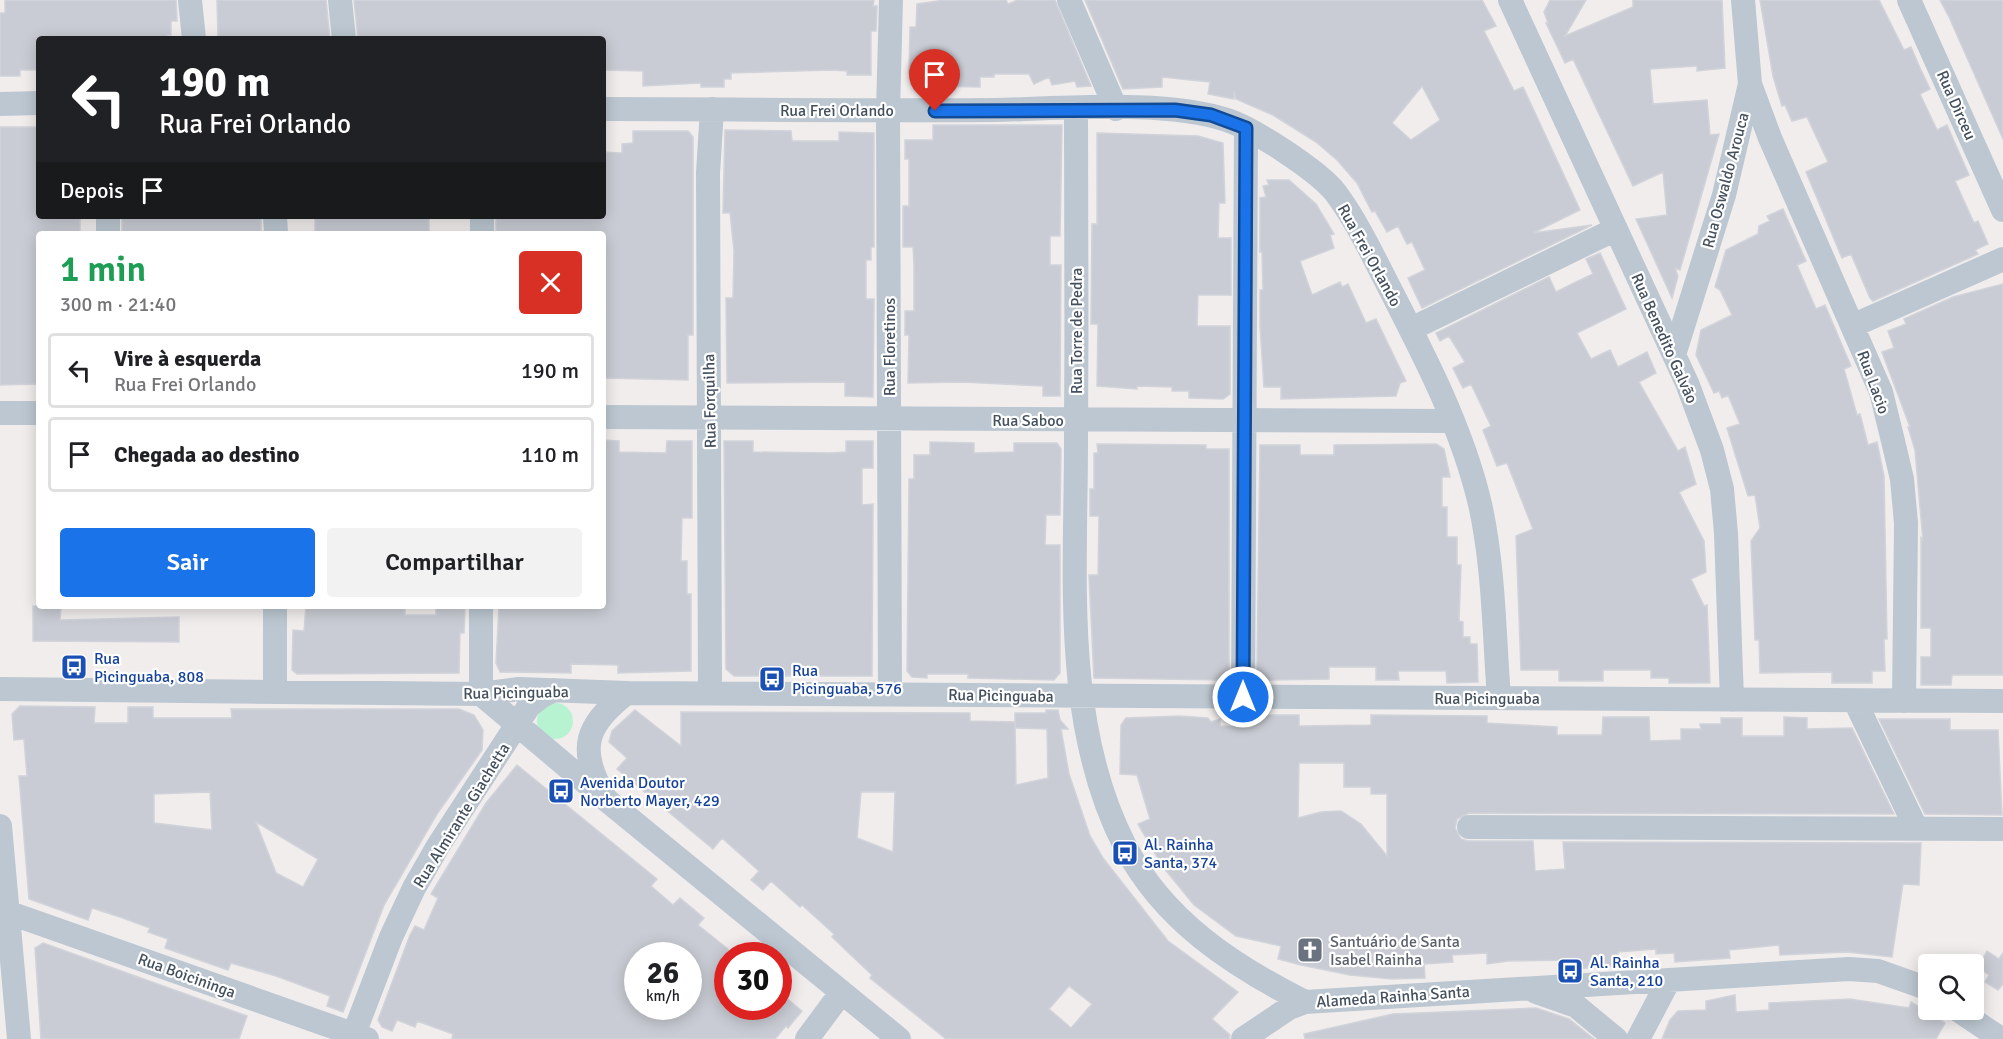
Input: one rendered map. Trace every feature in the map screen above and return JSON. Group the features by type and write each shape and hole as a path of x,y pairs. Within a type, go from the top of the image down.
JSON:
{"street":[{"path":"190,0 194,36"},
{"path":"340,0 344,36"},
{"name":"Rua Floretinos","path":"890,693 888,111 891,0"},
{"path":"1069,0 1116,109"},
{"name":"Rua Benedito Galvão","path":"1510,0 1674,355 1712,450 1722,489 1732,700"},
{"name":"Rua Oswaldo Arouca","path":"1674,355 1724,195 1750,84 1743,0"},
{"name":"Rua Dirceu","path":"1909,0 2003,210"},
{"name":"Rua Lacio","path":"1750,84 1770,138 1881,392 1902,479 1906,523 1904,701"},
{"path":"0,104 36,104"},
{"name":"Rua Frei Orlando","path":"606,109 1175,110 1211,115 1246,128 1312,172 1333,190 1358,229 1411,329 1468,457 1489,550 1498,698"},
{"name":"Rua Forquilha","path":"710,693 708,173 712,109"},
{"name":"Rua Torre de Pedra","path":"1076,109 1076,659 1081,697"},
{"path":"1243,697 1246,128"},
{"path":"1411,329 1616,229"},
{"path":"1852,326 2003,259"},
{"path":"0,413 36,413"},
{"name":"Rua Saboo","path":"606,417 1452,421"},
{"path":"275,609 275,690"},
{"path":"481,609 481,694 609,802 899,1039"},
{"name":"Rua Picinguaba","path":"0,689 275,690 481,694 519,689 627,693 890,693 1081,697 2003,701"},
{"name":"Rua Almirante Giachetta","path":"357,1037 391,937 414,888 438,846 529,706 554,690"},
{"path":"609,802 592,772 587,747 590,736 602,714 627,693"},
{"name":"Alameda Rainha Santa","path":"1081,697 1110,816 1145,879 1173,912 1210,947 1263,981 1305,1002 1849,969 1886,973 1918,985"},
{"path":"1855,700 1916,828"},
{"path":"0,826 2,871 19,1039"},
{"path":"1469,827 2003,829"},
{"name":"Rua Boicininga","path":"7,912 357,1037"},
{"path":"1638,1039 1669,980"},
{"path":"1618,1039 1602,1005 1605,993 1619,983"},
{"name":"Alameda Rainha Santa","path":"1519,988 1576,1006 1618,1039"},
{"path":"807,1039 841,993"},
{"path":"1243,1039 1289,1008 1305,1002"},
{"path":"1973,1020 2001,1039"}],"green space":[{"path":"555,703 568,708 573,721 568,734 555,739 542,734 537,721 542,708"}],"building":[{"path":"5,0 176,0 177,21 171,21 171,35 167,36 36,36 36,70 20,70 20,76 0,76 0,13 5,13"},
{"path":"217,0 326,0 330,36 218,36"},
{"path":"354,0 874,0 873,6 877,6 876,31 871,31 871,75 847,75 847,71 832,70 731,73 731,79 724,79 724,87 701,87 701,83 643,86 643,71 606,70 606,36 358,36"},
{"path":"945,0 1006,0 1008,4 1018,0 1055,0 1091,86 1077,87 1075,81 1052,85 1049,77 1034,84 1029,74 994,74 994,77 980,77 980,87 924,86 924,73 909,73 910,27 916,27 917,4"},
{"path":"1085,0 1482,0 1496,26 1484,31 1514,91 1523,87 1580,210 1533,233 1592,225 1422,308 1408,278 1425,270 1412,242 1407,244 1398,226 1387,232 1375,211 1372,212 1357,183 1337,160 1316,142 1273,115 1236,99 1234,91 1234,99 1208,94 1210,82 1162,77 1162,87 1123,89","holes":["1422,86 1440,120 1411,140 1392,123"]},
{"path":"1550,0 1586,0 1565,36 1633,7 1633,0 1722,0 1725,68 1697,71 1697,66 1650,69 1653,104 1707,100 1710,135 1719,134 1680,270 1675,268 1678,276 1672,298 1636,219 1667,215 1663,172 1633,186 1573,59 1565,63 1546,23 1548,23 1544,12"},
{"path":"1760,0 1879,0 1904,50 1911,47 1930,89 1920,94 1937,130 1947,125 1969,175 1955,181 1974,223 1978,221 1988,244 1975,250 1978,254 1873,301 1870,298 1851,254 1842,258 1806,172 1828,162 1807,117 1792,121 1785,105 1782,106 1773,76"},
{"path":"1940,0 2003,0 2003,139 1949,17"},
{"path":"933,125 1062,125 1060,236 1050,236 1050,265 1061,265 1060,396 1043,396 1043,386 962,382 908,383 909,335 905,335 905,311 914,311 914,265 913,247 903,247 903,206 909,206 909,159 905,159 905,140 933,140"},
{"path":"0,127 36,127 36,219 80,219 80,231 36,231 36,384 0,385"},
{"path":"725,130 791,131 792,141 839,141 839,132 874,133 874,247 871,247 871,260 866,260 866,299 874,299 873,397 845,396 845,382 727,383 726,298 733,298 734,251 730,213 723,213"},
{"path":"633,131 688,131 693,137 693,335 688,335 688,380 606,378 606,231 496,231 496,219 606,219 606,152 622,153 622,144 633,143"},
{"path":"1097,133 1198,136 1223,143 1225,203 1219,203 1218,238 1231,238 1231,295 1198,295 1197,326 1230,326 1230,394 1223,399 1189,398 1189,391 1172,391 1172,387 1137,386 1137,389 1097,386 1098,324 1091,324 1092,224 1097,224"},
{"path":"1267,180 1289,180 1316,204 1334,234 1330,235 1334,248 1300,261 1312,295 1340,282 1342,287 1348,284 1366,323 1376,319 1406,381 1400,383 1396,396 1281,399 1281,387 1264,387 1260,326 1260,290 1263,290 1260,198 1266,197 1263,186 1269,185"},
{"path":"1783,209 1806,261 1797,265 1816,309 1825,305 1851,366 1844,369 1857,415 1860,414 1868,445 1877,442 1884,476 1887,639 1884,639 1885,671 1872,671 1872,683 1832,683 1832,672 1760,673 1759,640 1755,640 1751,541 1760,528 1755,495 1748,496 1727,428 1740,424 1728,395 1722,398 1719,391 1714,393 1696,355 1701,330 1732,315 1720,290 1715,287 1726,250 1758,234 1759,226 1770,221 1767,216"},
{"path":"122,219 261,219 261,231 122,231"},
{"path":"315,219 429,219 429,231 315,231"},
{"path":"1600,253 1626,309 1577,333 1591,359 1610,350 1618,367 1647,352 1656,373 1639,382 1678,451 1685,447 1696,484 1679,492 1704,541 1706,572 1691,579 1704,606 1707,605 1710,683 1669,683 1669,678 1651,678 1651,670 1603,670 1603,681 1559,681 1559,670 1521,670 1516,536 1533,529 1507,463 1497,466 1483,430 1491,426 1471,384 1463,388 1453,368 1465,362 1449,336 1440,341 1436,333 1549,277 1556,292 1593,274 1586,259"},
{"path":"2003,284 2003,675 1952,675 1951,685 1921,685 1921,657 1931,657 1931,628 1921,628 1921,538 1923,541 1915,450 1908,427 1910,427 1882,352 1894,348 1888,331 1906,324 1904,319 1953,297"},
{"path":"606,440 619,441 619,452 666,453 667,441 692,441 692,518 682,518 681,561 687,561 687,594 691,594 691,671 618,673 618,665 571,664 571,673 500,672 496,663 499,609 606,609"},
{"path":"724,441 753,441 753,452 830,453 846,452 846,441 873,441 873,468 862,468 862,505 873,504 872,676 734,676 726,669"},
{"path":"930,442 974,443 974,453 1014,452 1014,443 1057,443 1061,449 1060,515 1046,515 1045,545 1060,545 1060,673 1054,680 968,678 968,674 927,674 927,678 912,677 907,671 909,479 914,479 914,455 930,455"},
{"path":"1097,444 1206,445 1206,449 1229,449 1229,676 1224,680 1094,678 1089,575 1098,575 1099,516 1090,516 1090,489 1094,489 1094,453 1098,453"},
{"path":"1436,444 1444,449 1450,477 1442,477 1442,507 1447,507 1447,537 1457,537 1457,565 1461,565 1459,621 1463,622 1463,637 1470,637 1470,644 1477,644 1478,682 1447,683 1446,671 1398,671 1399,680 1376,680 1376,667 1329,667 1329,679 1267,680 1257,672 1260,445 1300,445 1300,455 1334,455 1334,445"},
{"path":"33,606 36,606 36,609 61,609 60,620 179,617 179,642 33,641"},
{"path":"306,609 405,609 405,615 436,615 436,609 465,609 464,633 460,633 459,673 297,674 292,670 293,630 304,631"},
{"path":"20,706 95,707 94,723 128,723 128,707 153,707 153,718 232,718 231,709 459,709 474,715 483,730 482,750 437,814 384,905 343,1012 327,1006 330,996 276,976 231,963 228,970 165,948 168,939 148,932 150,928 120,917 92,908 88,920 29,899 19,776 27,776 24,739 14,740 12,714","holes":["210,792 212,830 154,823 154,794","256,822 318,859 303,887 276,873"]},
{"path":"635,710 681,746 681,712 970,713 970,721 1015,722 1015,713 1046,713 1046,710 1058,710 1060,720 1068,729 1061,729 1069,774 1090,836 1103,858 1168,941 1238,992 1212,1019 1230,1035 1229,1039 946,1039 870,978 872,975 832,937 834,934 802,905 800,907 771,881 763,890 751,880 759,871 722,838 713,849 617,769 627,758 609,742 612,731","holes":["1015,728 1047,729 1048,778 1016,785","861,792 895,792 893,852 857,838","1069,986 1092,1004 1071,1028 1049,1009"]},
{"path":"1253,715 1299,715 1299,726 1371,725 1371,715 1487,716 1487,723 1557,727 1557,735 1602,735 1603,717 1649,717 1650,741 1681,740 1681,729 1701,729 1700,724 1721,724 1721,718 1742,718 1742,736 1784,736 1784,717 1807,718 1807,729 1852,728 1894,814 1469,813 1457,819 1455,828 1461,839 1468,841 1533,841 1535,871 1565,869 1563,842 1921,843 1919,885 1903,884 1892,957 1847,952 1780,955 1779,945 1729,950 1730,958 1675,962 1674,953 1656,954 1656,949 1618,952 1619,966 1572,969 1571,960 1508,961 1487,964 1487,953 1452,955 1453,962 1424,964 1425,978 1392,979 1350,975 1301,965 1278,959 1281,946 1236,936 1194,905 1163,867 1138,824 1150,819 1137,775 1120,774 1121,725 1126,718 1179,716 1208,718 1211,722 1220,719 1220,726 1253,727","holes":["1299,763 1344,763 1344,787 1371,787 1371,794 1387,794 1387,856 1361,824 1341,811 1321,812 1298,818"]},
{"path":"1879,719 1950,719 1950,730 1998,730 2002,815 1925,814"},
{"path":"517,765 657,879 651,886 673,905 680,898 704,918 698,925 719,942 714,942 714,1020 792,1020 792,1003 802,1011 775,1039 452,1039 453,1034 417,1021 415,1027 397,1020 392,1031 382,1027 378,1020 410,935 415,926 424,930 438,898 431,894 486,803"},
{"path":"43,943 247,1016 239,1039 41,1039 35,948"},
{"path":"1987,951 1999,959 2003,953 2003,984 1998,990 1985,982 1989,975 1984,971 1984,956"},
{"path":"1735,995 1736,1012 1769,1010 1769,1003 1850,999 1909,1008 1911,1002 1918,1006 1918,1020 1940,1020 1945,1023 1936,1039 1662,1039 1670,1020 1678,1011 1706,1010 1706,1001"},
{"path":"1536,1008 1569,1019 1594,1039 1305,1039 1304,1034 1393,1014"}],"place":[{"name":"Rua Picinguaba, 808","path":"74,667"},
{"name":"Rua Picinguaba, 576","path":"772,679"},
{"name":"Avenida Doutor Norberto Mayer, 429","path":"561,791"},
{"name":"Al. Rainha Santa, 374","path":"1125,853"},
{"name":"Santuário de Santa Isabel Rainha","path":"1310,950"},
{"name":"Al. Rainha Santa, 210","path":"1570,971"}],"route":[{"path":"935,111 1175,110 1211,115 1246,128 1243,697"}]}
